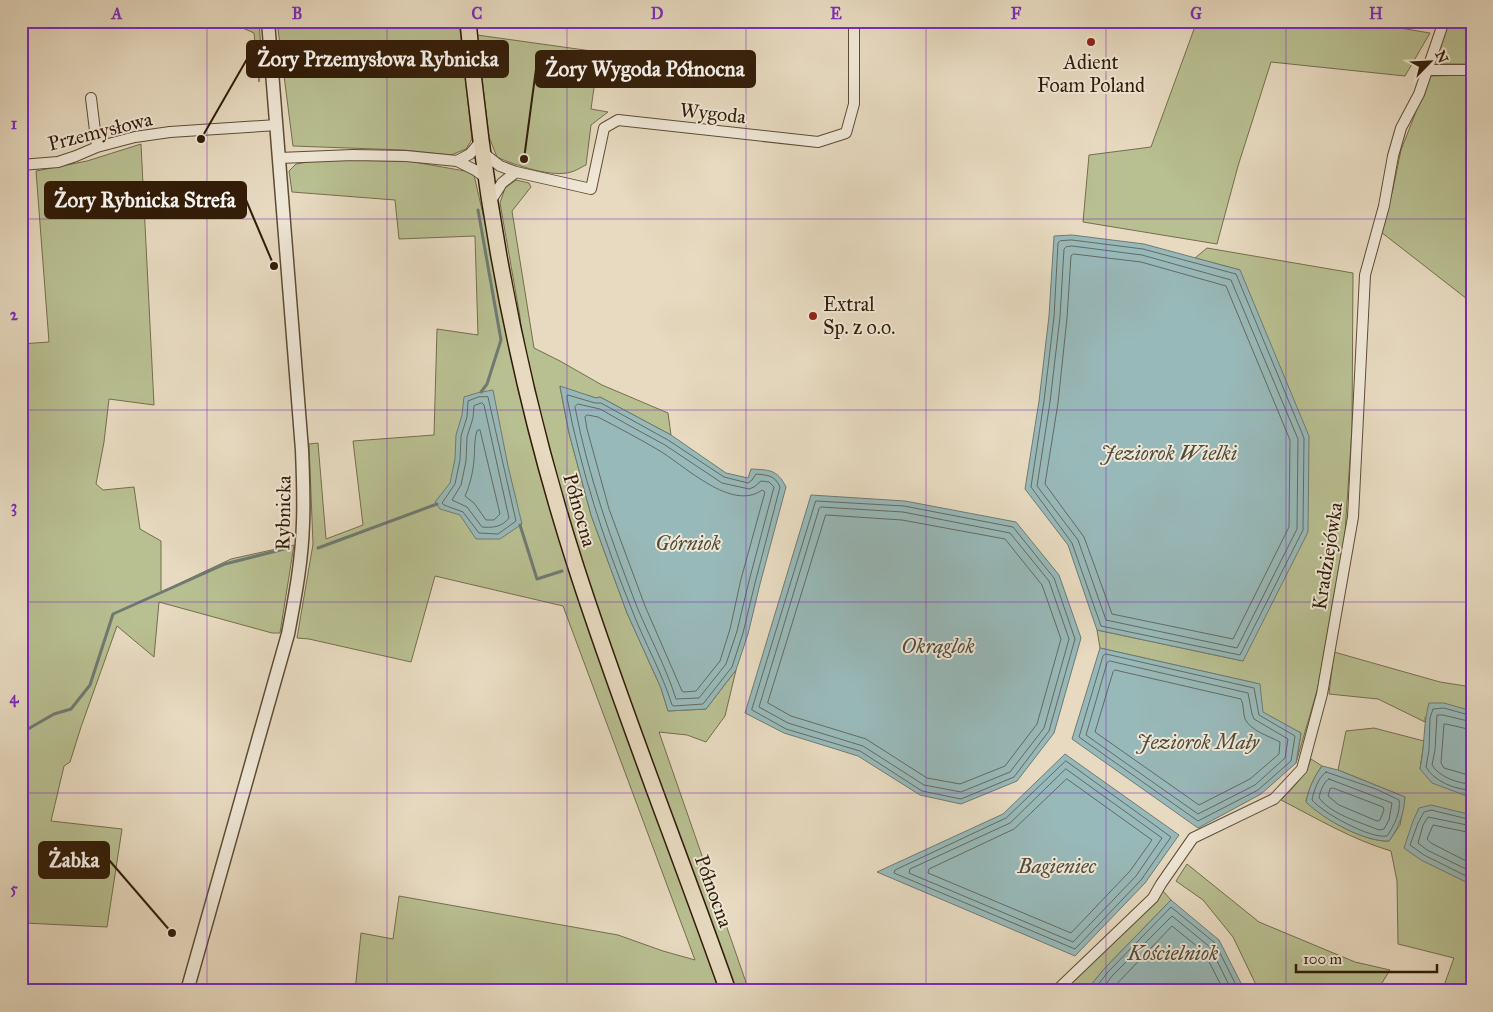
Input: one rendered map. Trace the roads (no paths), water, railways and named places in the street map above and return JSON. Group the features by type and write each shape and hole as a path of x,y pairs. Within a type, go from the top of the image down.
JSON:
{"main road":[{"name":"Północna","path":"468,21 490,202 509,310 538,434 576,566 728,991"}],"street":[{"name":"Rybnicka","path":"187,991 288,634 301,554 304,494 302,459 268,21"},
{"name":"Wygoda","path":"482,146 500,166 516,172 591,189 604,128 618,120 818,142 846,133 854,104 854,21"},
{"name":"Kradziejówka","path":"1056,991 1153,898 1193,838 1274,799 1302,769 1322,694 1353,517 1365,275 1382,213 1393,156 1401,128 1419,94 1444,21"},
{"path":"1427,70 1472,70"},
{"path":"91,98 97,147"},
{"name":"Przemysłowa","path":"21,165 58,162 97,147 135,137 170,132 276,125"},
{"path":"457,161 482,146"},
{"path":"279,158 362,155 406,156 457,161 471,167 486,178"},
{"path":"490,202 502,183 516,172"}],"water":[{"name":"Jeziorok Wielki","path":"1072,235 1144,244 1240,270 1309,436 1308,532 1243,661 1097,630 1068,545 1025,489 1039,401 1049,316 1054,236"},
{"name":"Górniok","path":"560,386 596,398 600,397 671,435 726,473 748,478 751,469 768,470 776,474 786,487 748,634 736,670 706,709 668,711 661,688 627,613 591,515 569,433"},
{"path":"493,390 522,524 500,539 476,539 460,515 440,509 435,502 450,483 455,459 456,435 462,415 464,397"},
{"name":"Okrąglok","path":"811,495 905,501 1016,522 1059,575 1081,638 1054,733 1017,781 961,804 920,795 858,756 784,733 745,713"},
{"name":"Jeziorok Mały","path":"1100,648 1260,684 1263,712 1301,733 1296,763 1261,794 1198,828 1072,739"},
{"path":"1429,703 1444,703 1472,711 1472,795 1464,795 1432,783 1420,769"},
{"name":"Bagieniec","path":"1065,754 1179,835 1145,883 1075,956 877,872 1003,814"},
{"path":"1322,766 1338,770 1405,797 1396,831 1389,841 1356,834 1333,822 1306,802 1312,783"},
{"path":"1431,805 1472,815 1472,885 1421,860 1404,848 1419,808"},
{"name":"Kościelniok","path":"1171,900 1219,940 1245,991 1086,991 1104,969"}],"waterway":[{"path":"478,210 501,340 487,384 481,392"},
{"path":"318,548 437,504"},
{"path":"520,525 537,579 562,571"},
{"path":"21,733 54,714 71,709 90,685 113,614 225,564 288,548"}],"place":[{"name":"Adient Foam Poland","path":"1091,42"},
{"name":"Żory Przemysłowa Rybnicka","path":"201,139"},
{"name":"Żory Wygoda Północna","path":"524,159"},
{"name":"Żory Rybnicka Strefa","path":"274,266"},
{"name":"Extral Sp. z o.o.","path":"813,316"},
{"name":"Żabka","path":"172,933"}]}
